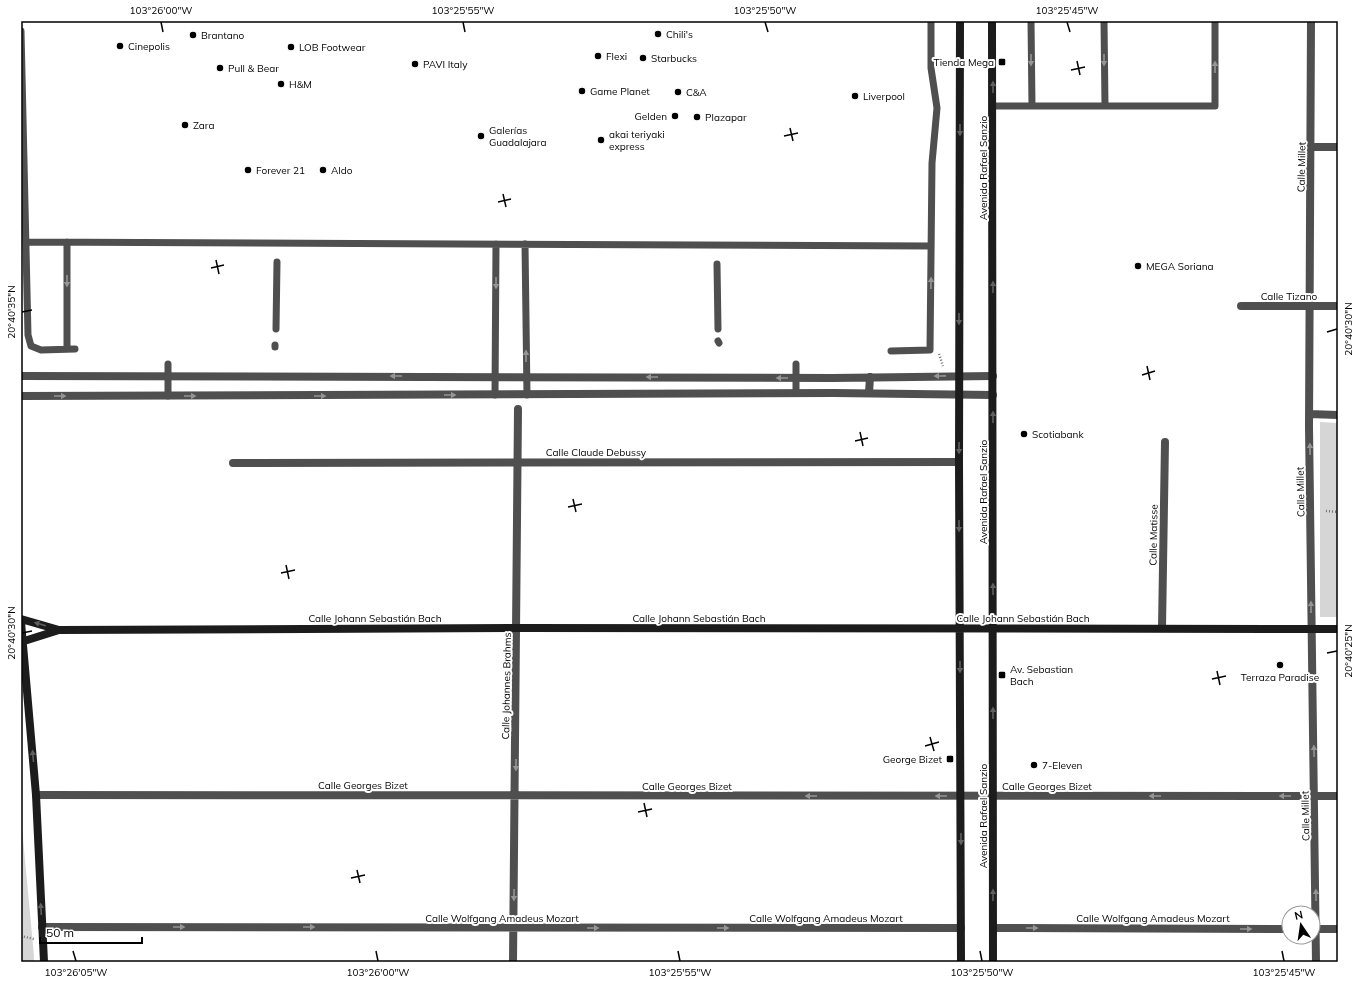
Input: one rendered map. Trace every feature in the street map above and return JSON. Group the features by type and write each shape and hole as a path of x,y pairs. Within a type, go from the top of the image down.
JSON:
{"main road":[{"path":"960,21 959,462 962,962"},
{"name":"Avenida Rafael Sanzio","path":"992,21 993,962"},
{"path":"21,620 36,795 44,962"},
{"name":"Calle Johann Sebastián Bach","path":"21,620 59,630 517,628 1338,629"},
{"name":"Calle Johann Sebastián Bach","path":"22,642 59,630"}],"street":[{"name":"Calle Millet","path":"1311,21 1309,414 1311,629 1315,796 1314,905"},
{"path":"1311,147 1338,147"},
{"name":"Calle Tizano","path":"1241,306 1338,306"},
{"path":"21,376 870,378 993,376"},
{"path":"869,393 870,378"},
{"path":"21,396 796,393 993,395"},
{"name":"Calle Johannes Brahms","path":"513,962 518,410"},
{"path":"1309,414 1338,415"},
{"name":"Calle Matisse","path":"1162,628 1165,442"},
{"name":"Calle Claude Debussy","path":"233,463 959,462"},
{"name":"Calle Georges Bizet","path":"36,795 1338,796"},
{"name":"Calle Wolfgang Amadeus Mozart","path":"42,927 961,928"},
{"name":"Calle Wolfgang Amadeus Mozart","path":"993,928 1281,929"},
{"path":"1321,929 1338,929"},
{"name":"Calle Millet","path":"1315,945 1316,962"}],"lane":[{"path":"890,351 930,350 933,143 937,108 932,68 931,21"},
{"path":"1031,21 1032,106"},
{"path":"1104,21 1105,106"},
{"path":"993,106 1215,106 1215,21"},
{"path":"21,31 28,335 31,346 41,350 71,349 67,242"},
{"path":"26,242 931,246"},
{"path":"495,395 496,244"},
{"path":"525,244 527,395"},
{"path":"276,330 277,262"},
{"path":"717,264 718,330"},
{"path":"168,364 168,396"},
{"path":"796,364 796,393"}],"path":[{"path":"930,350 938,350 946,376"},
{"path":"1326,511 1338,512"}],"shaded area":[{"path":"1320,422 1338,423 1338,617 1320,617"},
{"path":"21,817 34,956 34,962 21,962"}],"place":[{"name":"Chili's","path":"658,34"},
{"name":"Brantano","path":"193,35"},
{"name":"Cinepolis","path":"120,46"},
{"name":"LOB Footwear","path":"291,47"},
{"name":"Flexi","path":"598,56"},
{"name":"Starbucks","path":"643,58"},
{"name":"Tienda Mega","path":"1002,62"},
{"name":"PAVI Italy","path":"415,64"},
{"name":"Pull & Bear","path":"220,68"},
{"name":"H&M","path":"281,84"},
{"name":"Game Planet","path":"582,91"},
{"name":"C&A","path":"678,92"},
{"name":"Liverpool","path":"855,96"},
{"name":"Gelden","path":"675,116"},
{"name":"Plazapar","path":"697,117"},
{"name":"Zara","path":"185,125"},
{"name":"Galerías Guadalajara","path":"481,136"},
{"name":"akai teriyaki express","path":"601,140"},
{"name":"Forever 21","path":"248,170"},
{"name":"Aldo","path":"323,170"},
{"name":"MEGA Soriana","path":"1138,266"},
{"name":"Scotiabank","path":"1024,434"},
{"name":"Terraza Paradise","path":"1280,665"},
{"name":"Av. Sebastian Bach","path":"1002,675"},
{"name":"George Bizet","path":"950,759"},
{"name":"7-Eleven","path":"1034,765"}]}
